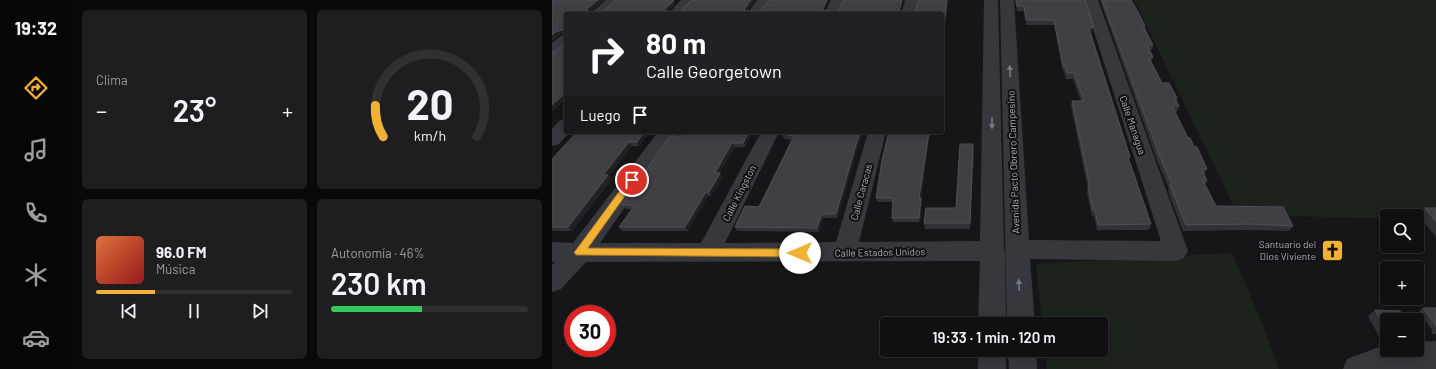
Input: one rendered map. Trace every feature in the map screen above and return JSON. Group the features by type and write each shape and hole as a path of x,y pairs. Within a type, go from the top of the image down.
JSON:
{"street":[{"path":"599,12 614,0"},
{"path":"676,12 688,0"},
{"path":"755,12 764,0"},
{"path":"832,12 838,0"},
{"path":"909,12 912,0"},
{"name":"Avenida Pacto Obrero Campesino","path":"991,0 992,317"},
{"name":"Avenida Pacto Obrero Campesino","path":"1007,0 1021,317"},
{"name":"Calle Managua","path":"1017,249 1176,251 1091,0"},
{"path":"552,51 564,42"},
{"path":"552,140 564,127"},
{"path":"552,281 579,252 667,134"},
{"name":"Calle Kingston","path":"708,253 769,134"},
{"name":"Calle Caracas","path":"845,252 876,134"},
{"name":"Calle Estados Unidos","path":"552,252 708,253 993,251"},
{"path":"1357,369 1391,356 1436,355"},
{"path":"992,357 992,369"},
{"path":"1022,357 1023,369"}],"shaded area":[{"path":"1134,0 1436,0 1436,218 1424,218 1424,209 1380,209 1380,218 1238,215"},
{"path":"1232,253 1262,323 1279,369 1047,369 1046,357 1108,357 1108,317 1041,317 1036,264"}],"building":[{"path":"552,0 598,0 587,9 588,12 564,12 564,30 557,31 552,35"},
{"path":"616,0 674,0 665,9 665,11 680,12 588,12 604,11"},
{"path":"692,0 751,0 744,9 745,11 761,11 769,0 827,0 822,10 837,12 680,12"},
{"path":"844,0 902,0 899,11 915,12 837,12"},
{"path":"919,0 947,0 944,26 944,12 915,12"},
{"path":"1016,0 1085,0 1094,27 1089,29 1130,157 1128,157 1151,224 1098,225 1088,187 1090,187 1072,101 1084,101 1074,73 1067,73 1065,66 1063,66 1054,20 1026,20 1024,6 1017,6"},
{"path":"1102,0 1131,0 1138,12 1145,26 1143,26 1153,45 1147,45 1153,57 1149,58 1162,83 1169,83 1177,98 1175,98 1179,106 1172,106 1188,138 1190,138 1194,147 1197,147 1207,169 1202,169 1207,181 1203,181 1216,206 1283,207 1293,226 1248,224 1186,225"},
{"path":"564,44 564,94 552,105 552,52"},
{"path":"575,134 643,134 637,142 629,142 603,175 608,175 568,227 552,227 552,159"},
{"path":"684,134 748,134 743,143 732,143 715,173 720,173 709,192 706,192 685,227 619,227 635,205 622,205 670,136 682,136"},
{"path":"782,134 859,134 836,214 822,214 817,228 735,227 745,206 759,207 794,136"},
{"path":"888,134 929,134 919,198 921,198 919,218 892,218 893,198 876,198 882,160"},
{"path":"960,144 973,144 970,223 924,223 926,208 956,208"},
{"path":"1425,208 1436,208 1436,222"},
{"path":"1423,308 1436,308 1436,326"},
{"path":"1375,310 1400,311 1401,313 1380,313 1380,319"}],"place":[{"name":"Santuario del Dios Viviente","path":"1332,250"}],"route":[{"path":"632,180 579,252 800,253"}]}
